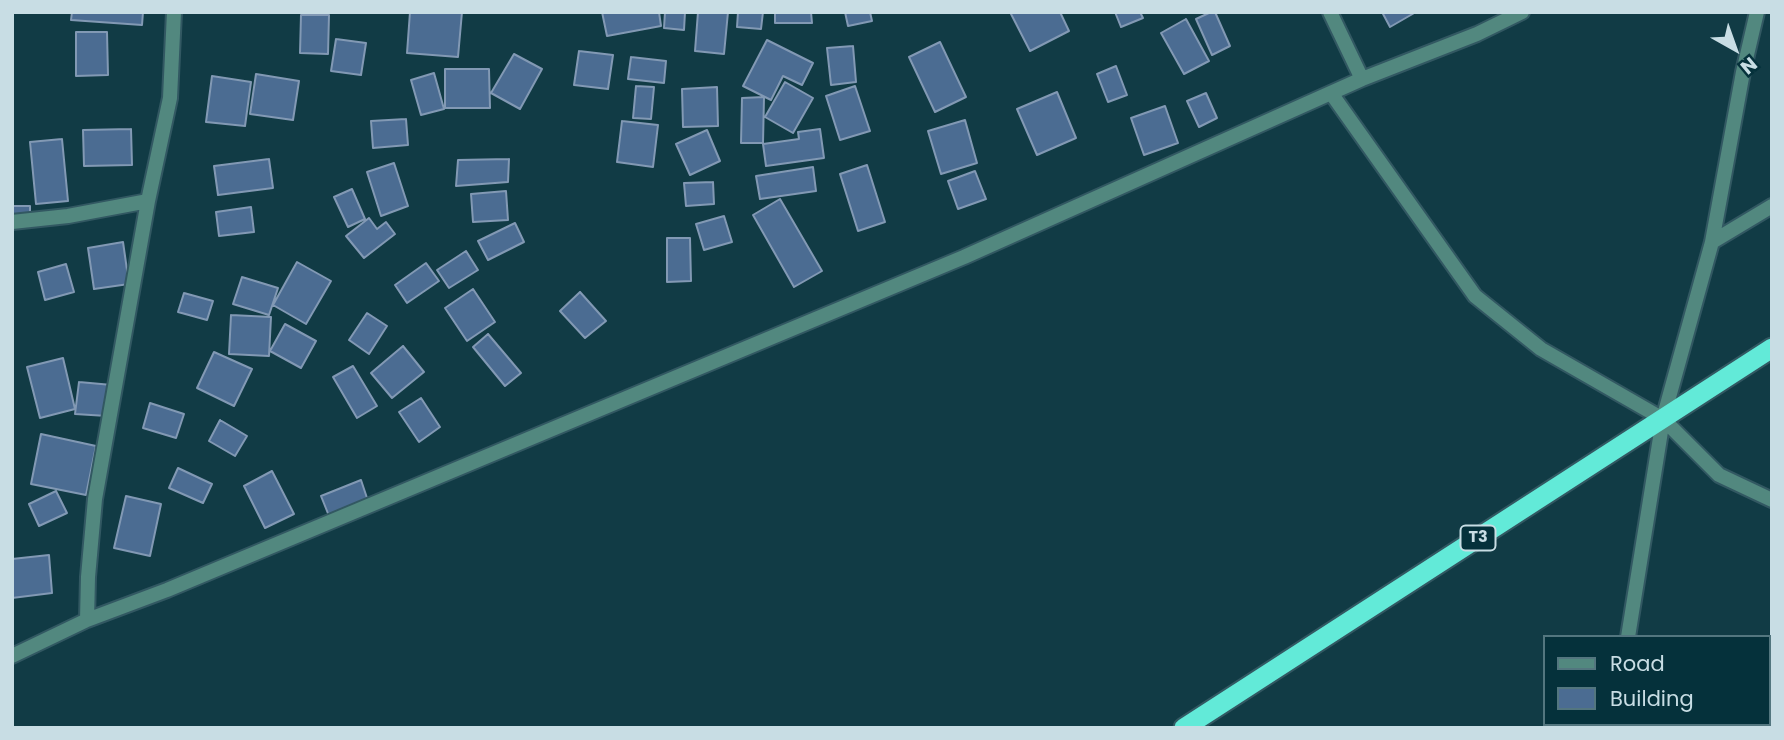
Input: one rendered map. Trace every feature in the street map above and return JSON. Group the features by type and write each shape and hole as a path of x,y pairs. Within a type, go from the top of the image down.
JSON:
{"highway":[{"name":"T3","path":"1184,728 1772,348"}],"street":[{"path":"86,620 95,499 148,201 170,99 174,12"},
{"path":"1330,12 1362,79"},
{"path":"12,656 86,620 167,590 964,257 1362,79 1477,34 1522,12"},
{"path":"1628,635 1663,419 1712,242 1743,72 1757,12"},
{"path":"1331,93 1475,296 1541,349 1663,419 1719,475 1772,500"},
{"path":"12,222 68,216 148,201"},
{"path":"1712,242 1772,206"}],"building":[{"path":"72,12 143,12 142,25 71,20"},
{"path":"410,12 462,12 458,57 407,53"},
{"path":"602,12 659,12 661,26 607,36"},
{"path":"665,12 685,12 684,30 664,28"},
{"path":"698,12 728,12 724,54 695,51"},
{"path":"738,12 763,12 761,29 737,27"},
{"path":"775,12 811,12 812,23 775,23"},
{"path":"845,12 870,12 872,21 848,26"},
{"path":"1010,12 1060,12 1069,31 1030,51"},
{"path":"1115,12 1140,12 1143,18 1121,27"},
{"path":"1215,12 1230,46 1212,55 1196,19"},
{"path":"1382,12 1416,12 1390,27"},
{"path":"301,15 329,15 328,54 300,53"},
{"path":"1186,19 1209,61 1184,74 1161,33"},
{"path":"76,32 107,32 108,75 76,76"},
{"path":"336,39 366,43 361,75 331,71"},
{"path":"767,40 813,63 802,85 783,76 771,100 743,86"},
{"path":"940,42 966,97 935,112 909,57"},
{"path":"853,46 856,82 831,85 827,48"},
{"path":"579,51 613,55 608,89 574,85"},
{"path":"514,54 542,69 520,109 491,93"},
{"path":"631,57 666,61 664,83 628,79"},
{"path":"1116,66 1127,95 1108,102 1097,74"},
{"path":"445,69 489,69 490,108 445,108"},
{"path":"434,73 444,109 421,115 411,80"},
{"path":"256,74 299,81 293,120 250,114"},
{"path":"212,76 251,82 245,126 206,122"},
{"path":"785,82 813,98 793,133 765,117"},
{"path":"636,86 654,87 651,119 633,118"},
{"path":"855,86 870,131 840,140 826,96"},
{"path":"717,87 718,126 683,127 682,89"},
{"path":"1057,92 1076,138 1037,155 1017,109"},
{"path":"1206,93 1217,118 1199,127 1187,101"},
{"path":"764,97 763,143 741,143 742,98"},
{"path":"1165,106 1178,143 1144,155 1131,118"},
{"path":"406,119 408,145 373,148 371,121"},
{"path":"965,120 977,163 941,174 928,131"},
{"path":"622,121 658,125 653,167 617,162"},
{"path":"131,129 132,165 84,166 83,130"},
{"path":"820,129 824,158 766,166 763,144 799,139 798,132"},
{"path":"707,130 720,161 690,175 676,144"},
{"path":"62,139 68,201 36,204 30,142"},
{"path":"269,159 273,188 218,195 214,166"},
{"path":"509,159 508,182 456,186 458,160"},
{"path":"394,163 408,206 381,216 367,172"},
{"path":"867,165 885,222 858,231 840,174"},
{"path":"813,167 816,191 760,199 756,176"},
{"path":"975,171 986,199 958,209 948,181"},
{"path":"713,182 714,204 686,206 684,183"},
{"path":"352,189 365,219 348,227 334,197"},
{"path":"506,191 508,220 473,222 471,194"},
{"path":"780,199 822,271 794,287 753,215"},
{"path":"12,206 30,206 30,218 12,218"},
{"path":"251,207 254,232 219,236 216,212"},
{"path":"724,216 732,242 704,250 696,224"},
{"path":"369,218 377,229 386,222 395,234 364,258 346,236"},
{"path":"515,223 524,242 488,260 478,241"},
{"path":"667,238 690,238 691,281 667,282"},
{"path":"123,242 129,284 94,289 88,248"},
{"path":"466,251 478,270 449,288 437,270"},
{"path":"297,262 331,281 306,324 273,305"},
{"path":"426,263 439,281 407,303 395,285"},
{"path":"66,264 74,292 45,300 38,272"},
{"path":"242,277 278,288 269,315 233,304"},
{"path":"473,289 495,322 467,341 445,308"},
{"path":"580,292 606,321 585,338 560,311"},
{"path":"184,293 213,301 207,320 178,312"},
{"path":"367,313 387,326 369,354 349,340"},
{"path":"231,315 271,317 269,356 229,354"},
{"path":"285,324 316,341 301,368 270,351"},
{"path":"488,334 521,373 505,386 473,347"},
{"path":"403,346 424,372 392,398 371,373"},
{"path":"214,352 252,369 234,406 197,388"},
{"path":"63,358 75,409 40,418 27,367"},
{"path":"353,366 377,406 357,418 333,377"},
{"path":"79,382 112,385 107,416 75,414"},
{"path":"421,398 440,427 419,442 399,412"},
{"path":"150,403 184,414 176,438 143,428"},
{"path":"220,420 247,436 235,456 209,441"},
{"path":"41,434 96,446 86,495 31,484"},
{"path":"178,468 212,484 203,503 169,488"},
{"path":"272,471 294,514 265,528 244,486"},
{"path":"361,480 368,501 329,516 321,496"},
{"path":"56,491 67,513 39,526 29,504"},
{"path":"126,496 161,504 150,556 114,548"},
{"path":"49,555 52,593 12,598 12,559"}]}
